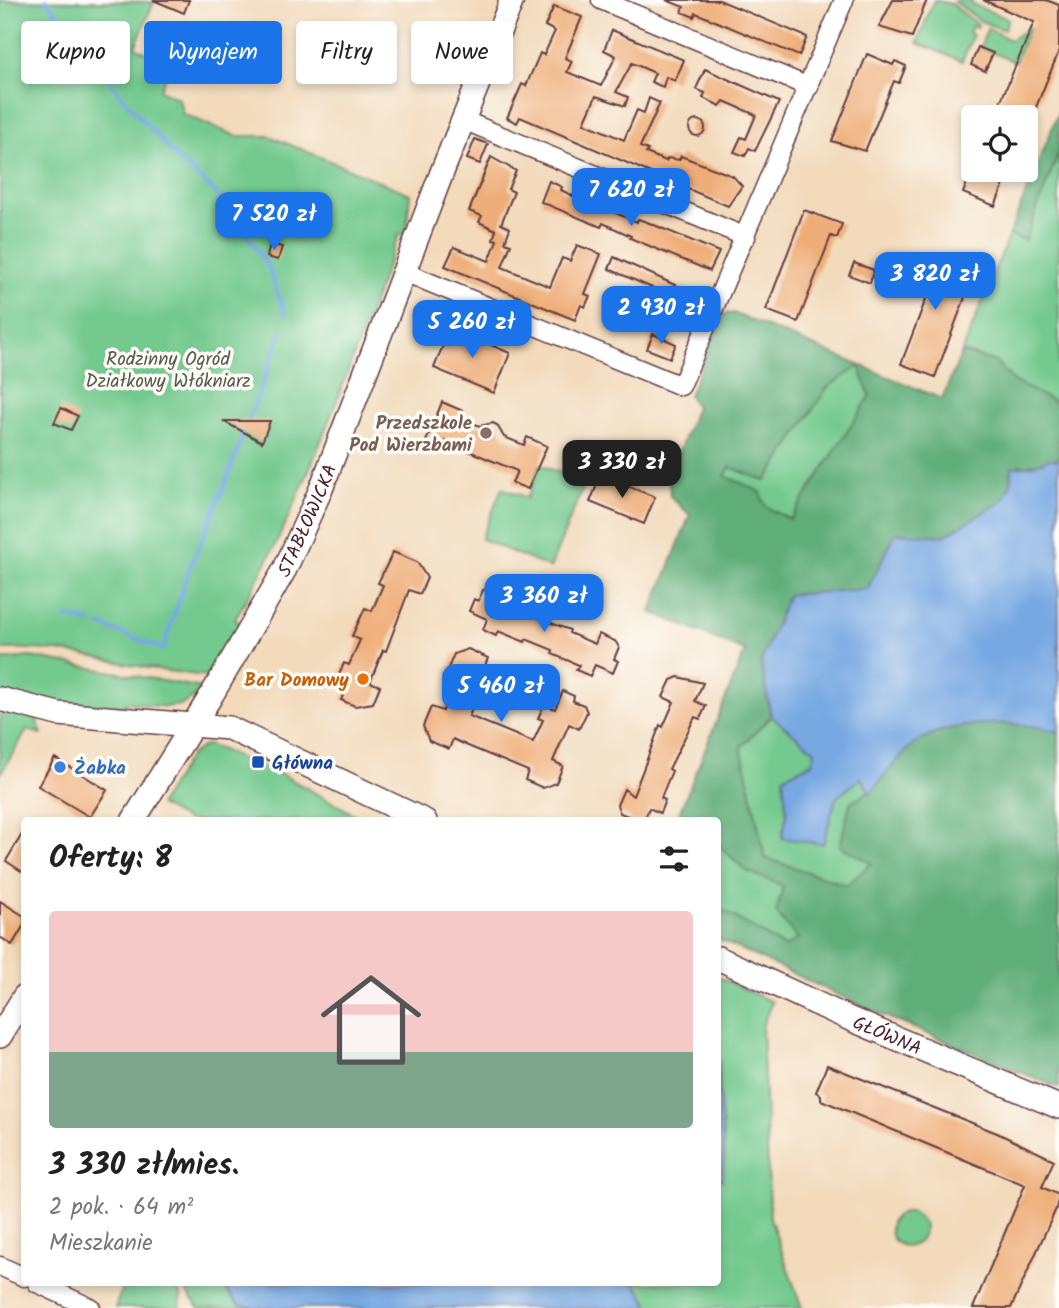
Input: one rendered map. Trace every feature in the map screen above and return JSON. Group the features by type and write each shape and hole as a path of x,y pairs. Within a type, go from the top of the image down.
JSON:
{"street":[{"name":"STABŁOWICKA","path":"135,817 285,569 321,489 512,0"},
{"path":"601,0 809,87"},
{"path":"404,272 681,386 844,0"},
{"path":"463,120 746,237"},
{"path":"0,699 58,714 229,728 417,817"},
{"name":"GŁÓWNA","path":"721,959 848,1018 1059,1107"},
{"path":"0,1036 21,1002"},
{"path":"0,1266 21,1276"},
{"path":"43,1286 91,1308"}],"green space":[{"name":"Rodzinny Ogród Działkowy Włókniarz","path":"0,0 154,2 135,47 144,52 144,84 162,84 160,90 179,99 183,114 236,136 269,136 410,194 406,236 399,234 305,479 261,573 235,619 241,624 210,676 79,654 0,649"},
{"path":"934,0 951,4 978,24 977,27 972,26 969,33 973,35 962,61 917,43"},
{"path":"972,0 971,4 1008,19 1004,30 981,21 954,1"},
{"path":"988,28 1010,40 1029,28 1015,62 980,47"},
{"path":"1059,111 1059,152 1025,240 1009,235 1030,182 1038,182 1038,163"},
{"path":"1059,152 1059,404 1013,381 996,362 962,352 1009,235 1025,239"},
{"path":"733,313 942,399 962,352 996,362 1013,381 1059,404 1059,460 1019,465 1010,473 1011,484 1001,502 944,536 896,533 867,589 788,595 761,662 771,716 741,747 765,858 847,885 872,863 840,846 850,803 876,785 909,748 940,731 981,724 1023,725 1059,732 1059,1088 875,1012 721,940 721,909 784,947 798,939 776,913 783,886 746,871 721,847 721,817 678,817 745,651 651,612 690,515 670,496 669,477 696,407 689,395 724,314","holes":["859,366 870,396 791,519 767,506 761,492 725,476 730,467 766,481 827,388"]},
{"path":"859,366 871,396 791,519 765,505 725,476 730,467 766,481 827,388"},
{"path":"540,465 585,482 550,568 481,539 502,488 527,498"},
{"path":"31,657 202,688 194,697 177,706 125,702 124,707 96,706 96,710 0,693 0,660"},
{"path":"0,707 36,718 42,734 27,730 0,775"},
{"path":"771,716 815,750 812,763 783,777 787,814 782,838 823,843 836,798 862,777 870,793 850,803 872,863 847,885 765,858 741,747"},
{"path":"206,745 261,767 270,768 359,817 181,817 159,805 191,754"},
{"path":"721,847 746,871 784,886 798,939 785,947 721,909"},
{"path":"721,978 772,1002 762,1026 770,1218 802,1308 651,1308 637,1286 721,1286"},
{"path":"907,1212 919,1217 924,1229 919,1241 907,1246 895,1241 890,1229 895,1217"},
{"path":"123,1286 174,1286 181,1295 180,1308 115,1308"},
{"path":"182,1286 223,1286 238,1304 256,1308 199,1308"}],"water":[{"path":"1049,459 1059,460 1059,732 1003,724 981,724 941,731 923,738 909,748 870,793 861,778 836,798 823,844 782,838 787,814 783,777 812,763 815,751 771,716 761,662 788,595 867,589 896,533 944,536 1001,502 1011,484 1012,467 1030,466"},
{"path":"721,1109 724,1155 721,1180"},
{"path":"223,1286 637,1286 651,1308 257,1308 238,1304"}],"building":[{"path":"153,0 189,0 184,13"},
{"path":"666,0 719,0 807,37 799,56 696,13 694,17 682,12 684,7"},
{"path":"893,0 927,0 912,37 879,27"},
{"path":"983,0 1046,0 1059,5 1059,51 1037,105 999,105 1034,22"},
{"path":"554,6 582,17 565,58 572,61 567,72 601,86 616,56 604,50 612,30 684,60 675,81 666,77 663,87 651,82 655,73 632,63 616,92 628,97 625,106 596,96 584,123 624,140 637,110 644,113 649,98 660,103 640,147 648,150 646,153 666,161 668,158 679,160 681,156 733,176 742,186 728,206 520,117 517,123 507,118 522,84 526,86 540,53 544,55 555,31 545,26"},
{"path":"978,47 993,53 985,71 971,65"},
{"path":"867,54 893,65 895,61 906,66 899,83 894,81 865,151 832,141"},
{"path":"705,69 779,102 755,151 749,148 745,156 734,152 741,137 746,139 756,115 724,101 720,106 703,98 705,93 696,89"},
{"path":"697,120 705,128 697,136 689,128"},
{"path":"475,139 488,144 480,164 467,159"},
{"path":"491,157 516,171 508,189 514,192 501,224 510,228 505,242 511,244 502,267 550,287 562,258 570,261 577,245 601,254 585,294 590,296 585,307 581,305 575,320 445,266 454,247 489,261 497,240 493,239 496,230 479,222 482,216 469,211"},
{"path":"549,181 562,187 561,190 594,205 596,201 609,207 608,210 637,222 638,219 647,222 719,252 710,271 630,238 631,236 603,223 601,227 541,202"},
{"path":"967,182 1005,182 995,206 963,193"},
{"path":"804,210 842,224 837,238 831,236 798,322 766,310"},
{"path":"270,244 282,247 278,260 267,257"},
{"path":"915,254 973,276 935,377 901,364 929,291 904,281"},
{"path":"614,257 688,291 684,302 609,269"},
{"path":"854,263 874,270 870,283 849,275"},
{"path":"450,328 510,353 494,393 434,368"},
{"path":"653,334 676,344 670,358 647,349"},
{"path":"442,402 463,411 459,418 480,426 493,423 497,425 504,437 524,445 527,437 547,446 528,489 512,483 517,471 445,441 441,451 425,444"},
{"path":"61,408 78,416 71,430 54,423"},
{"path":"223,421 270,421 262,442"},
{"path":"601,475 655,497 644,524 590,502"},
{"path":"393,552 417,562 427,578 420,594 409,590 386,651 383,650 370,682 380,686 373,703 355,706 341,700 349,682 338,677 344,663 349,665 360,640 352,636 365,608 372,611 383,585 378,583"},
{"path":"491,587 507,594 503,605 570,630 569,633 595,644 599,634 615,641 619,647 614,659 618,661 613,673 595,665 590,676 576,670 579,665 552,654 553,650 498,631 496,636 483,630 487,619 469,611 474,599 478,601 483,590"},
{"path":"468,649 488,658 481,676 491,680 484,696 479,693 469,716 533,742 543,720 538,718 544,705 555,709 563,691 574,696 573,701 584,705 587,712 579,729 569,724 553,761 563,766 556,783 543,788 525,780 528,771 453,739 449,749 429,741 423,726 431,707 443,711 456,677 446,673 454,654"},
{"path":"678,677 703,683 695,701 706,706 700,719 695,717 669,769 672,771 661,798 665,800 660,813 649,808 646,817 631,817 620,813 617,805 624,789 633,796 660,725 663,727 674,702 663,697 671,680"},
{"path":"55,758 107,790 90,817 38,786"},
{"path":"21,836 21,871 6,861"},
{"path":"0,901 21,914 21,930 12,945 0,937"},
{"path":"827,1065 997,1133 1054,1160 1042,1187 1059,1195 1056,1209 1011,1308 973,1308 1025,1185 821,1100 821,1095 816,1092"}],"waterway":[{"path":"46,0 124,99 176,157 214,191 234,216 268,266 285,314"},
{"path":"100,625 163,649 190,567 223,489 282,330"},
{"path":"66,617 91,622"}],"place":[{"name":"Przedszkole Pod Wierzbami","path":"486,433"},
{"name":"Bar Domowy","path":"363,679"},
{"name":"Główna","path":"258,762"},
{"name":"Żabka","path":"60,767"}]}
